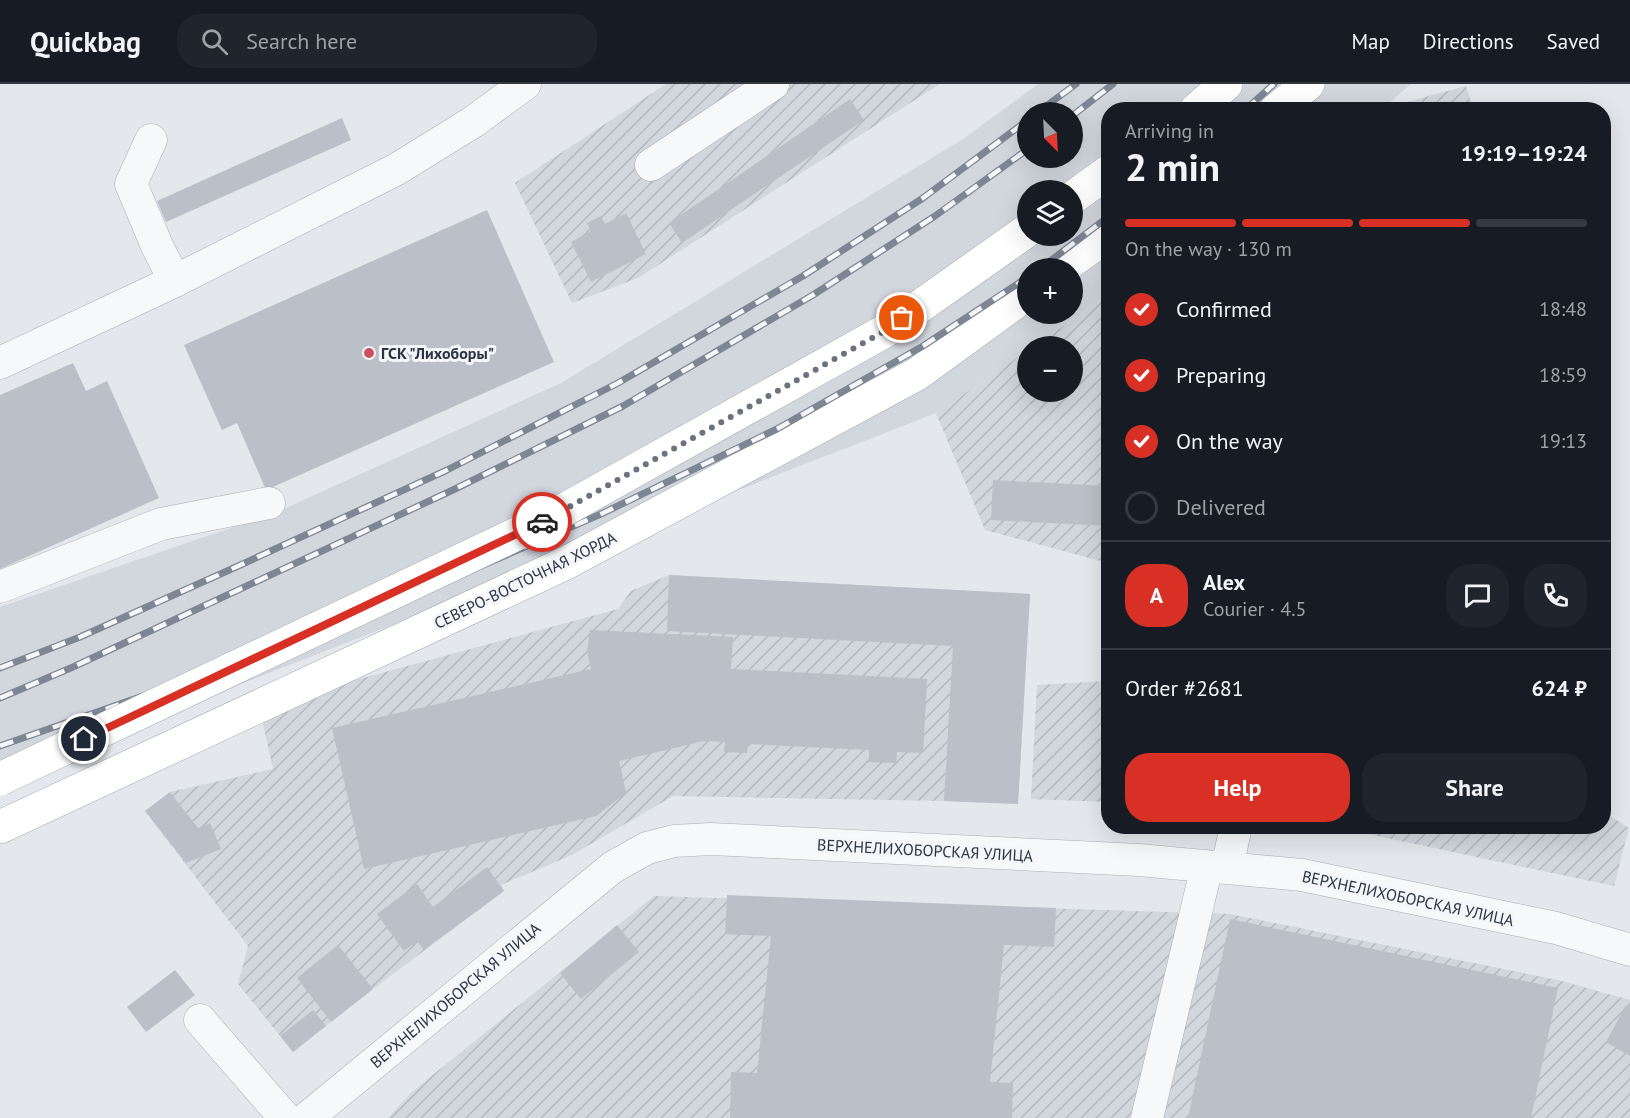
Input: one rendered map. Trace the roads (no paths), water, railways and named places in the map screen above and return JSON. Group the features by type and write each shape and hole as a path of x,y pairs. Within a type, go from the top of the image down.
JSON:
{"main road":[{"path":"1205,102 1226,84"},
{"path":"1286,102 1308,84"},
{"path":"1083,190 1101,177"},
{"path":"0,779 546,520 885,331 1017,238"},
{"path":"1076,258 1101,240"},
{"name":"СЕВЕРО-ВОСТОЧНАЯ ХОРДА","path":"0,827 566,563 917,374 1017,301"}],"street":[{"path":"0,363 176,281 397,169 472,122 525,84"},
{"path":"651,165 773,84"},
{"path":"151,140 131,184 158,248 176,281"},
{"path":"0,587 161,524 269,503"},
{"path":"1147,1118 1217,867 1232,834"},
{"name":"ВЕРХНЕЛИХОБОРСКАЯ УЛИЦА","path":"307,1118 613,867 647,848 674,841 711,839 1139,860 1302,875 1556,928 1630,950"},
{"path":"200,1020 285,1118"}],"railway":[{"path":"1052,102 1076,84"},
{"path":"1083,107 1113,84"},
{"path":"1254,102 1274,84"},
{"path":"0,668 80,637 447,470 618,383 803,276 923,198 1017,128"},
{"path":"0,698 73,667 455,489 623,406 813,295 935,216 1017,157"},
{"path":"1054,258 1101,222"},
{"path":"0,746 340,627 601,514 777,429 923,346 1017,284"}],"place":[{"name":"ГСК \"Лихоборы\"","path":"369,353"}]}
